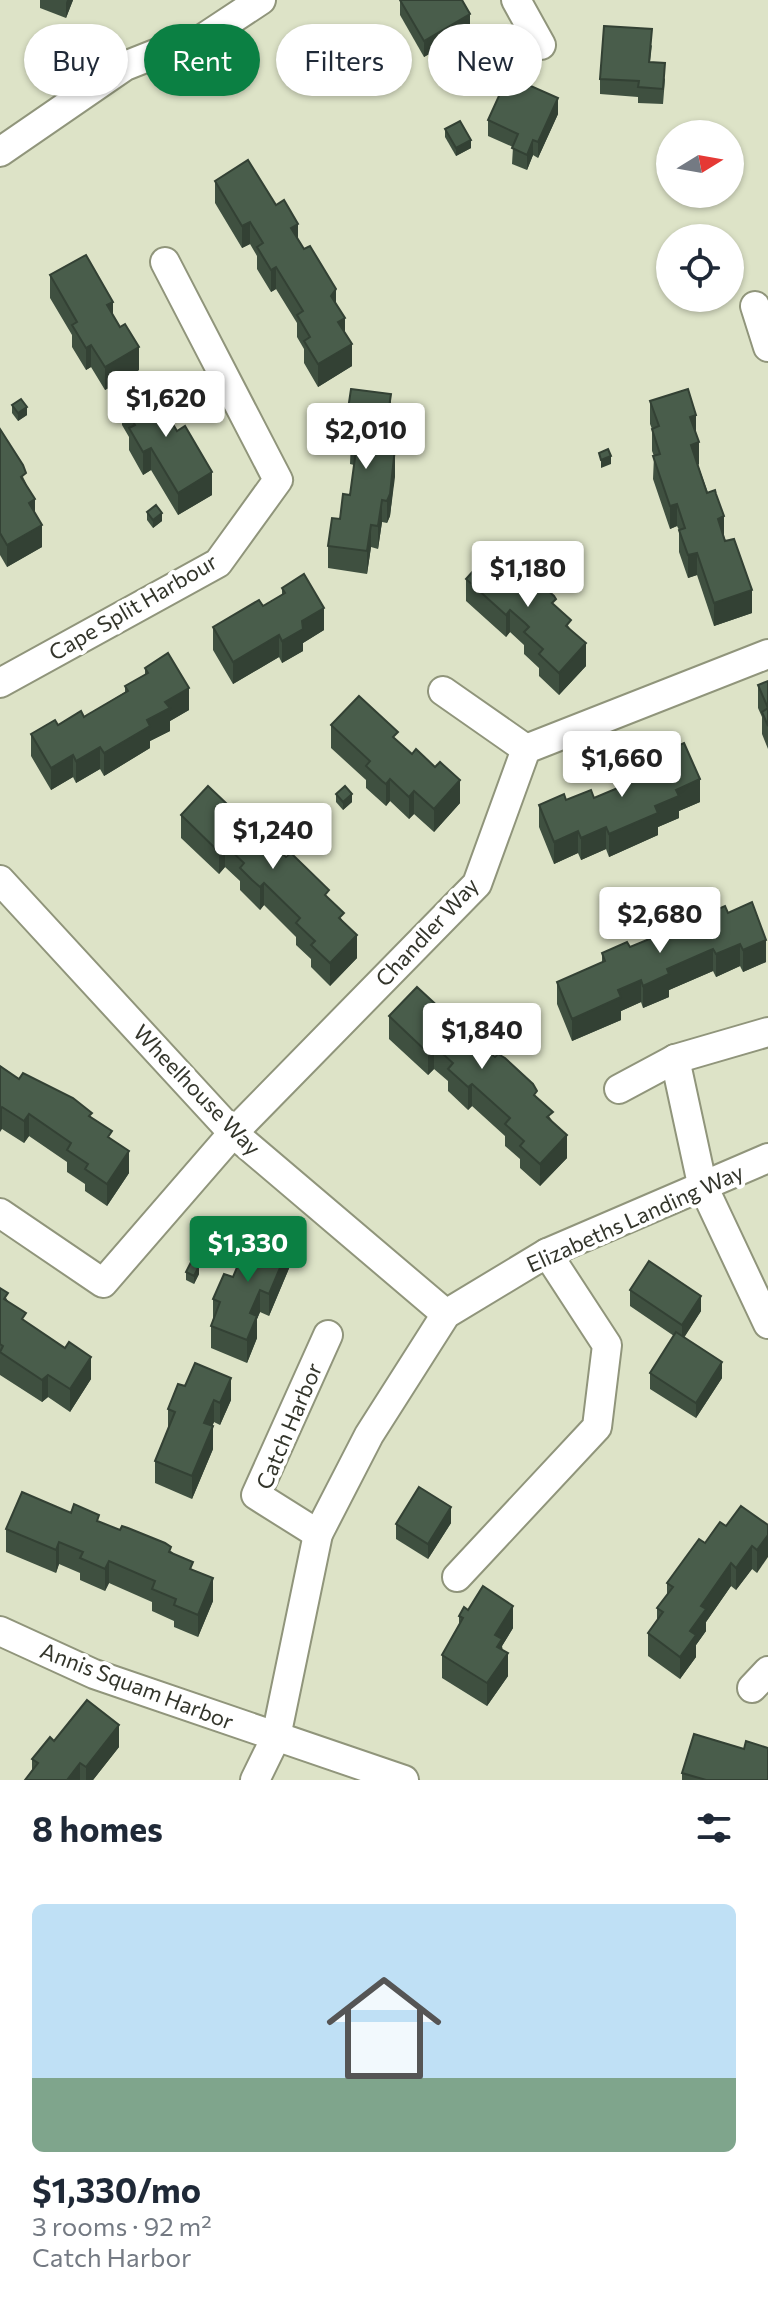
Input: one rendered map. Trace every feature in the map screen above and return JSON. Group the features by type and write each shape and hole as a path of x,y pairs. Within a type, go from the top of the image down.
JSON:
{"street":[{"path":"0,152 125,66 173,47 196,43 261,0"},
{"path":"516,0 529,24"},
{"name":"Cape Split Harbour","path":"0,683 218,563 278,480 165,262"},
{"path":"755,306 768,347"},
{"path":"443,691 526,749 768,654"},
{"name":"Chandler Way","path":"0,1213 103,1283 233,1133 477,884 526,749"},
{"name":"Wheelhouse Way","path":"0,880 233,1133 446,1314"},
{"path":"619,1089 675,1059 768,1032"},
{"path":"675,1059 702,1184 768,1324"},
{"name":"Elizabeths Landing Way","path":"255,1780 276,1737 318,1534 369,1435 446,1314 547,1253 768,1158"},
{"path":"457,1577 597,1427 607,1345 547,1253"},
{"name":"Catch Harbor","path":"318,1534 256,1495 328,1335"},
{"name":"Annis Squam Harbor","path":"0,1631 94,1674 404,1780"}],"building":[{"path":"400,0 462,0 470,14 453,24 428,24 428,39 424,41"},
{"path":"604,26 652,29 649,62 665,63 663,89 638,87 639,81 600,79"},
{"path":"542,91 558,98 538,142 533,140 527,155 512,148 518,134 488,120 499,96 542,96"},
{"path":"460,121 471,140 456,148 445,129"},
{"path":"248,160 276,205 284,200 298,224 291,228 304,249 310,246 336,289 331,296 345,318 338,322 352,344 318,364 304,341 310,337 297,315 303,311 276,267 271,270 257,247 263,243 250,222 242,226 215,181"},
{"path":"86,255 113,302 107,305 120,327 125,324 139,347 105,367 91,345 86,348 72,325 77,322 50,275"},
{"path":"156,383 170,406 164,409 177,431 185,426 212,472 178,493 151,448 143,452 129,428 135,425 122,403"},
{"path":"351,389 391,394 387,421 393,422 390,448 395,448 390,494 387,501 382,500 378,526 371,525 367,551 328,546 332,518 340,519 343,494 350,495 357,443 350,442 354,417 347,416"},
{"path":"688,389 696,415 690,417 699,442 691,445 707,493 715,490 724,516 718,519 725,541 734,539 752,590 714,603 697,553 688,555 679,530 685,528 677,504 670,506 653,456 660,454 652,429 659,426 650,401"},
{"path":"21,399 27,407 18,413 12,405"},
{"path":"0,429 23,465 26,473 21,477 35,499 29,503 42,525 7,545 0,533"},
{"path":"608,449 611,456 601,460 599,453"},
{"path":"156,505 162,513 153,520 147,512"},
{"path":"493,549 531,584 536,580 554,596 556,599 552,603 571,620 566,626 586,643 559,673 539,654 543,649 524,632 529,627 510,610 506,615 466,579"},
{"path":"554,555 563,562 555,571 546,564"},
{"path":"304,574 324,608 302,621 303,629 282,641 279,635 233,662 213,627 259,600 263,606 285,593 282,588"},
{"path":"168,653 189,688 165,702 170,708 147,720 150,726 104,753 100,747 76,761 73,755 51,768 31,734 55,720 58,725 81,711 84,717 128,691 125,686 148,673 145,668"},
{"path":"768,681 768,708 758,685"},
{"path":"359,696 398,732 393,737 412,754 416,749 435,767 440,762 460,780 434,809 414,791 409,797 390,779 386,784 382,781 366,766 370,761 331,725"},
{"path":"768,708 768,726 762,712"},
{"path":"684,743 700,779 676,790 679,796 655,806 658,813 609,834 606,827 581,838 578,831 554,842 539,805 564,794 566,800 591,790 594,798 613,790 641,778 638,770 662,760 659,754"},
{"path":"208,786 247,823 253,817 272,835 268,840 286,857 291,853 329,890 325,895 344,913 339,918 357,935 330,963 311,945 315,941 296,923 300,918 264,883 260,887 252,880 240,868 244,863 225,845 219,852 181,815"},
{"path":"345,786 352,794 343,802 336,794"},
{"path":"664,890 668,900 661,903 657,893"},
{"path":"752,902 766,940 743,950 740,944 716,954 713,949 667,969 669,974 643,986 641,980 618,990 621,997 572,1019 557,982 605,961 602,953 627,942 630,947 652,938 650,932 699,910 702,916 725,906 728,913"},
{"path":"417,987 456,1023 461,1016 482,1036 477,1041 495,1057 498,1054 505,1058 533,1084 537,1091 534,1095 553,1112 547,1117 567,1135 540,1164 520,1146 524,1141 505,1124 510,1118 472,1084 468,1087 448,1069 453,1063 434,1046 428,1053 389,1016"},
{"path":"0,1066 19,1079 23,1073 73,1098 92,1113 89,1116 112,1131 108,1137 129,1151 107,1184 85,1169 88,1164 67,1150 71,1143 29,1114 24,1121 2,1107 0,1110"},
{"path":"253,1229 290,1244 269,1294 260,1290 250,1313 257,1316 247,1340 211,1326 220,1302 213,1299 224,1274 233,1277"},
{"path":"649,1261 701,1296 682,1325 630,1290"},
{"path":"191,1262 199,1266 194,1276 186,1272"},
{"path":"0,1288 8,1293 4,1299 26,1313 22,1319 65,1348 69,1342 91,1357 70,1389 48,1375 42,1380 0,1352 3,1346 0,1344"},
{"path":"676,1332 722,1362 696,1403 650,1373"},
{"path":"195,1363 231,1378 220,1403 214,1400 204,1423 213,1426 192,1476 155,1461 175,1412 168,1409 178,1384 185,1386"},
{"path":"419,1487 451,1507 428,1544 396,1524"},
{"path":"22,1492 71,1513 74,1504 99,1515 97,1521 120,1530 122,1526 165,1543 171,1547 169,1552 193,1562 190,1569 213,1578 198,1615 174,1605 176,1599 152,1589 155,1581 109,1561 105,1569 80,1558 83,1552 59,1542 56,1550 6,1529"},
{"path":"741,1506 768,1525 768,1535 757,1550 752,1546 736,1568 731,1563 701,1606 706,1609 690,1631 696,1635 680,1657 648,1633 663,1612 657,1608 673,1587 667,1583 699,1539 705,1543 720,1522 726,1526"},
{"path":"483,1586 513,1606 495,1635 502,1639 497,1647 508,1653 487,1683 442,1655 463,1618 459,1616 464,1607 468,1610"},
{"path":"87,1700 119,1725 86,1767 80,1763 67,1780 25,1780 38,1763 32,1759 50,1737 54,1741"},
{"path":"694,1734 744,1749 746,1741 768,1748 768,1780 706,1780 682,1773"}]}
